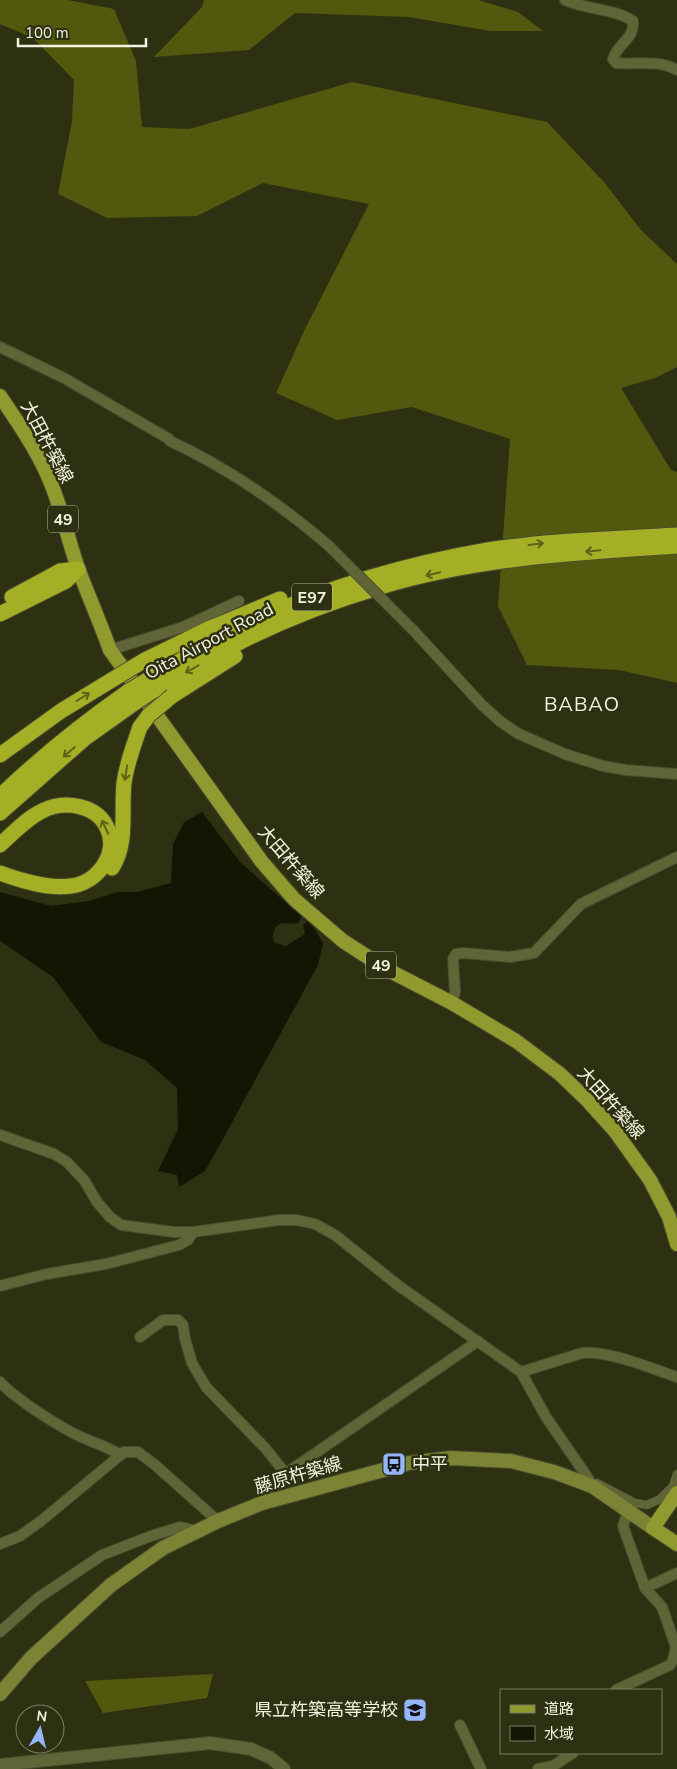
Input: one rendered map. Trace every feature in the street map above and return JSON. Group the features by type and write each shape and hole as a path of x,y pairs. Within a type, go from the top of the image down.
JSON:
{"highway":[{"name":"Oita Airport Road","path":"0,796 87,722 132,697 220,637 292,604 331,590 402,569 488,550 547,542 677,535"},
{"name":"Oita Airport Road","path":"152,684 310,612 381,587 451,570 516,559 556,554 677,546"},
{"path":"0,754 61,711 145,660 227,620 329,582 379,569 488,550"},
{"path":"0,603 60,571 78,569"},
{"path":"0,614 66,581 78,569"},
{"path":"0,878 42,891 67,894 81,893 89,890 106,879 122,845 124,786 128,757 140,727 149,715 172,696 223,663 264,640 381,587"},
{"name":"Oita Airport Road","path":"0,813 132,697"},
{"path":"0,844 25,822 43,810 68,805 86,808 101,818 108,830 110,841 108,854 102,870 85,882 71,886 50,886 24,881 0,873"}],"main road":[{"name":"大田杵築線","path":"0,396 28,439 47,474 66,527 78,569 97,613 110,650 262,862 294,899 343,941 388,970 452,1003 516,1041 560,1074 615,1131 650,1180 669,1218 677,1244"},
{"name":"藤原杵築線","path":"0,1694 31,1658 111,1585 163,1548 264,1499 409,1463 451,1458 511,1461 590,1482 653,1528"},
{"path":"677,1493 653,1528 677,1544"}],"street":[{"path":"565,0 612,12 633,21 634,28 629,38 615,53 613,60 616,64 647,62 665,64 677,70"},
{"path":"0,347 64,378 170,439 170,441 257,489 298,519 328,545 414,631 482,705 501,722 519,734 565,754 604,766 626,770 677,774"},
{"path":"110,650 183,627 239,601"},
{"path":"452,1003 455,992 453,959 456,954 510,957 534,953 581,904 677,857"},
{"path":"0,1135 54,1154 67,1162 84,1180 97,1202 110,1217 121,1224 137,1228 174,1232 193,1232 279,1220 296,1220 315,1224 334,1235 399,1286 521,1372 546,1417 590,1482 635,1503 647,1504 660,1499 673,1486 677,1474"},
{"path":"0,1286 47,1274 106,1264 179,1245 188,1240 193,1232"},
{"path":"140,1337 163,1320 178,1320 183,1325 192,1363 206,1387 266,1449 286,1474"},
{"path":"264,1499 272,1483 478,1341"},
{"path":"521,1372 582,1353 591,1352 607,1355 677,1377"},
{"path":"0,1382 69,1430 110,1448 120,1455"},
{"path":"0,1544 27,1531 124,1452 138,1452 224,1519"},
{"path":"618,1689 670,1664 674,1660 676,1652 662,1607 645,1588 624,1526 628,1511"},
{"path":"0,1632 38,1598 102,1555 180,1527 198,1531"},
{"path":"645,1588 677,1573"},
{"path":"460,1725 481,1769"},
{"path":"0,1765 210,1743 252,1749 271,1758 284,1769"},
{"path":"538,1769 554,1766 572,1754"}],"green space":[{"path":"0,0 68,0 114,9 136,61 142,127 189,129 352,82 547,122 604,182 641,230 677,264 677,367 655,378 621,388 671,470 677,472 677,683 619,670 527,665 498,606 510,439 412,407 337,420 276,393 306,327 369,204 263,183 197,216 107,218 58,194 72,121 74,80 33,38 0,24"},
{"path":"204,0 478,0 518,12 543,31 490,31 409,17 295,13 249,50 154,57 202,7"},
{"path":"213,1674 207,1698 103,1713 85,1681"}],"water":[{"path":"202,812 240,862 301,916 300,921 296,924 283,923 278,925 273,932 275,943 286,946 305,934 303,925 307,921 314,928 323,943 318,965 205,1171 179,1187 177,1175 158,1171 178,1129 177,1088 145,1060 101,1042 53,977 0,941 0,892 51,906 89,901 117,892 137,892 171,883 173,844 184,822"}],"place":[{"name":"中平","path":"394,1464"},
{"name":"県立杵築高等学校","path":"415,1710"}],"district":[{"name":"BABAO","path":"582,704"}]}
